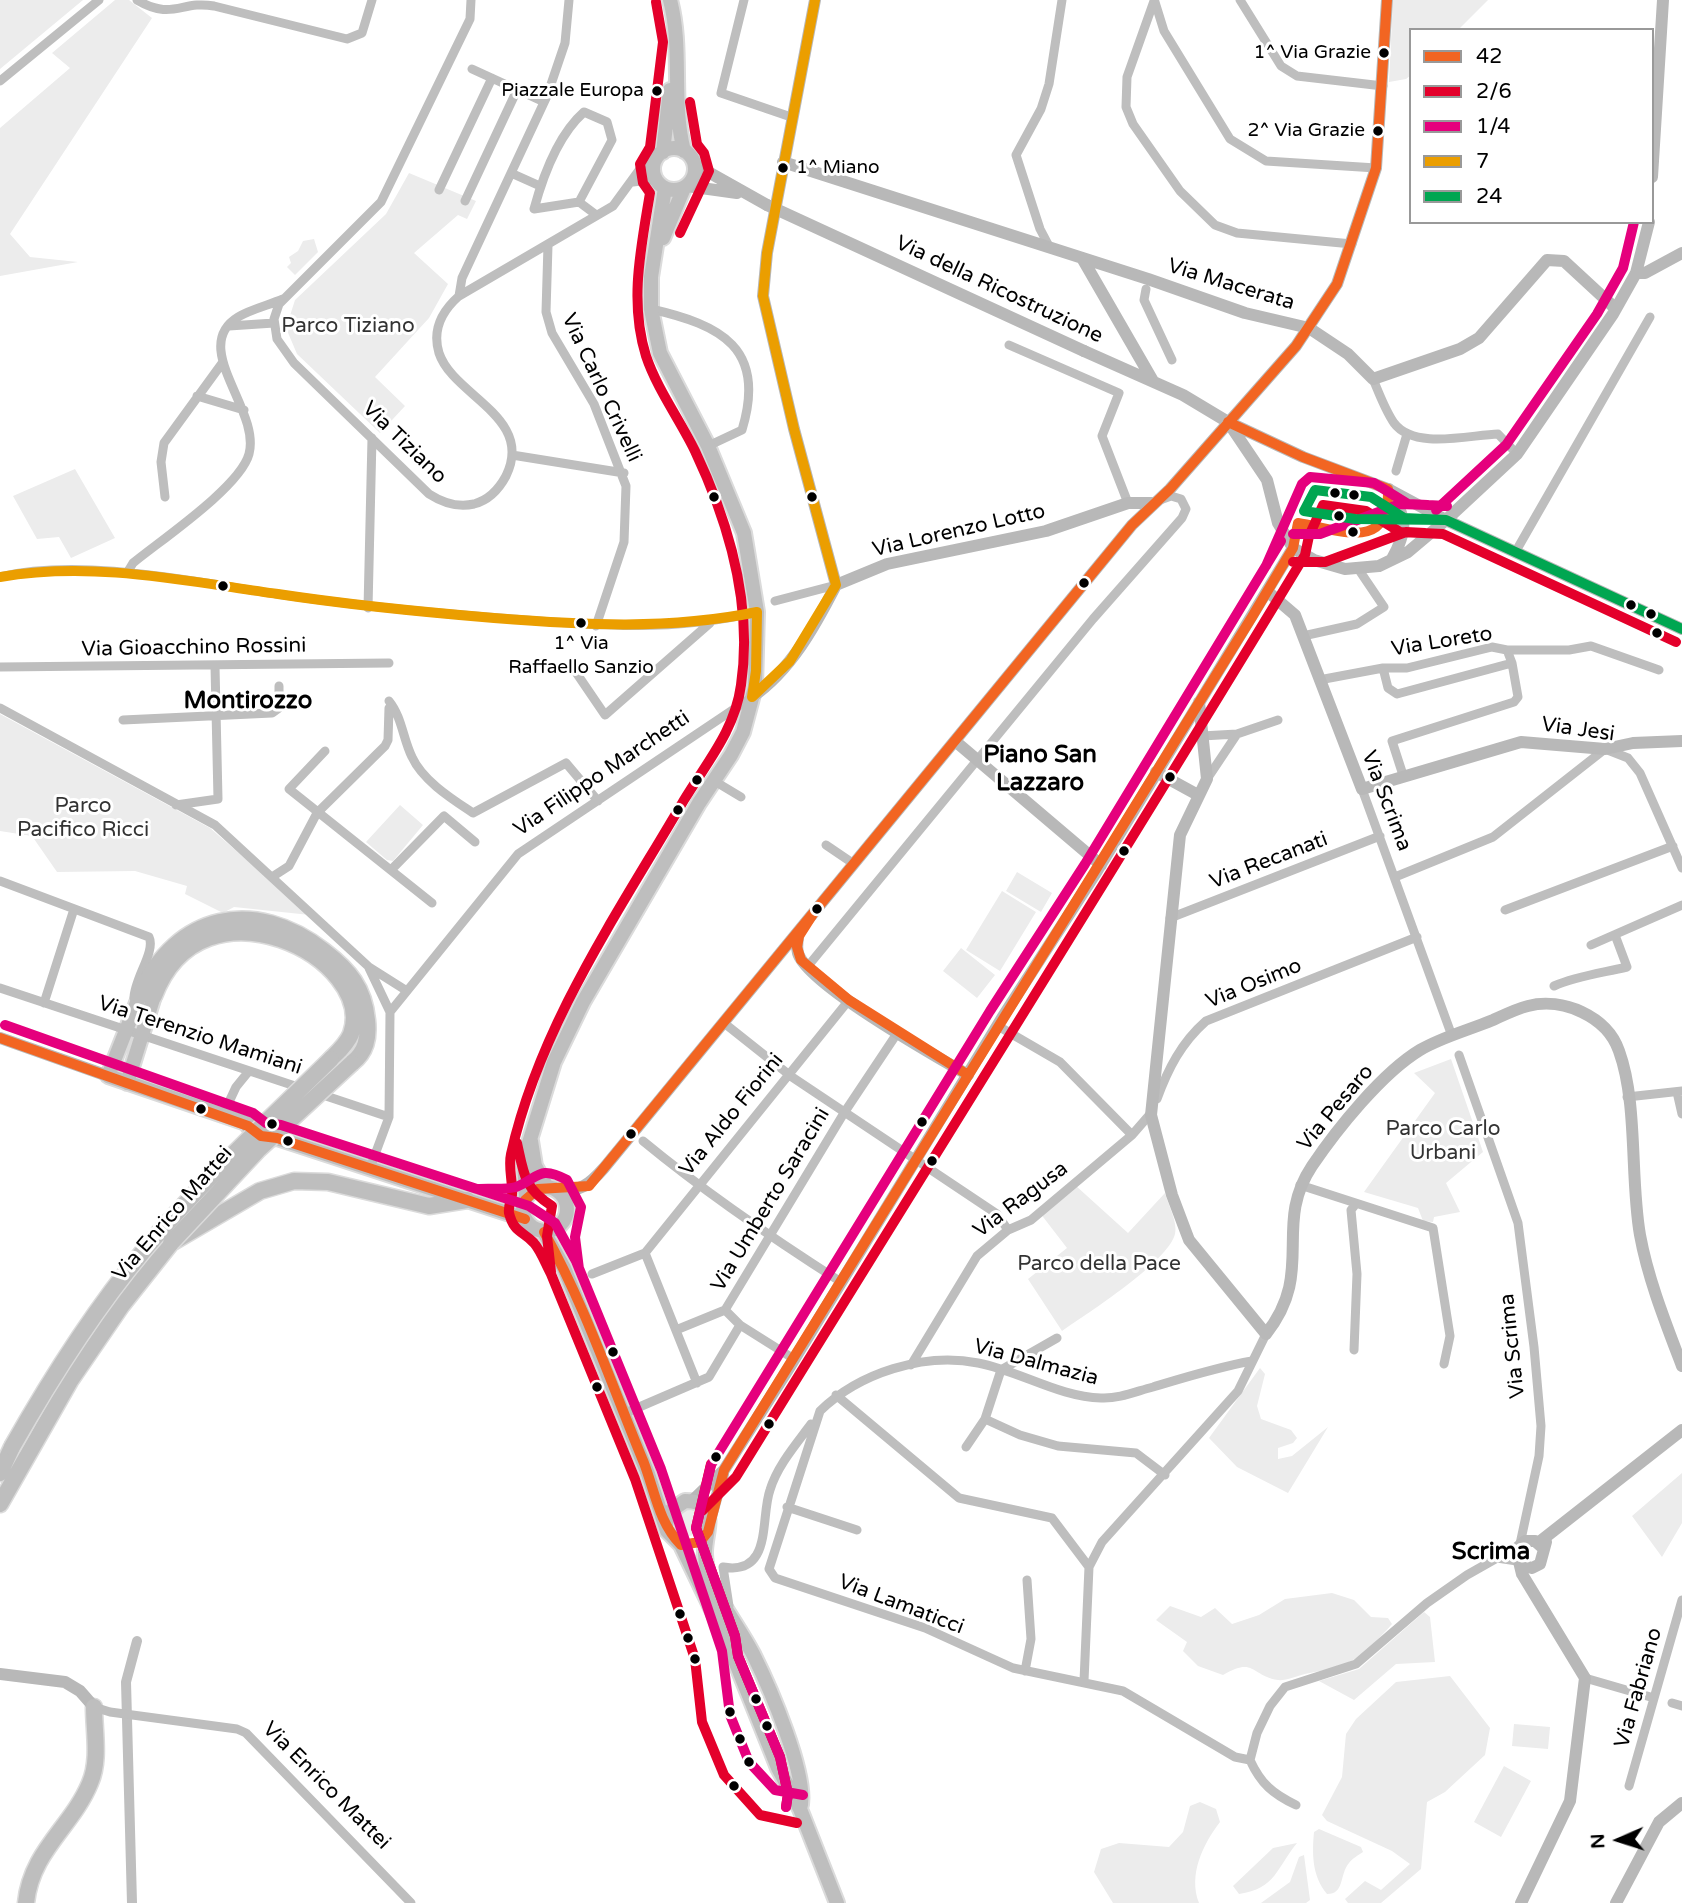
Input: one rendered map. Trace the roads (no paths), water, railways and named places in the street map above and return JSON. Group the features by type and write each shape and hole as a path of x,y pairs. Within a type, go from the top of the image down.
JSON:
{"highway":[{"name":"Via Enrico Mattei","path":"0,1504 70,1381 122,1305 171,1243 258,1150 361,1055 367,1039 366,1013 361,991 352,975 307,939 270,921 219,922 187,934 156,964 143,998"},
{"name":"Via Enrico Mattei","path":"0,1473 51,1380 131,1267 225,1164 341,1050 354,1023 349,995 336,976 291,943 260,933 226,933 197,943 167,970 143,998"},
{"path":"171,1243 260,1191 284,1183 320,1180 429,1206 474,1202"},
{"path":"0,1465 12,1447"},
{"path":"26,1903 29,1883 39,1860 91,1781 95,1758 94,1707"}],"main road":[{"path":"525,1219 524,1159 554,1062 583,1002 699,803 716,782 743,732 756,671 757,612 744,533 708,446 660,353 651,309 651,277 672,189 659,156 671,123 677,42 670,0"},
{"path":"671,123 684,151 694,164 694,175 672,189"},
{"path":"659,156 673,149 684,151"},
{"name":"Via Enrico Mattei","path":"108,1076 126,1027 143,998"},
{"name":"Via Enrico Mattei","path":"127,1083 141,1032 143,998"},
{"path":"108,1076 248,1126 270,1130 277,1138 525,1219 532,1227 544,1232 564,1268 648,1474 670,1537 681,1545 729,1648 778,1768 800,1809 837,1903"},
{"path":"531,1140 535,1166 568,1209 561,1225 564,1268"},
{"path":"474,1202 526,1199 537,1188 553,1189"},
{"path":"544,1232 561,1225"},
{"path":"648,1474 665,1493 703,1507 710,1520 705,1538 707,1572 751,1651 801,1774 803,1798 800,1809"},
{"path":"666,1525 669,1512 685,1502"},
{"path":"681,1545 694,1545 705,1538"}],"street":[{"path":"0,82 99,0"},
{"path":"137,0 165,11 215,3 343,38 359,36 366,25 372,0"},
{"path":"276,339 274,321 285,298 381,202 470,19 471,0"},
{"path":"459,296 462,278 544,102 565,43 569,0"},
{"path":"744,0 721,93 791,117"},
{"path":"815,0 766,253 763,296 794,429 836,585"},
{"path":"1050,248 1040,229 1016,155 1041,109 1049,84 1062,0"},
{"path":"1154,0 1164,31 1230,139 1266,161 1376,168"},
{"path":"1154,0 1127,77 1126,107 1133,124 1180,191 1215,225 1237,233 1352,244"},
{"path":"1240,0 1281,66 1297,76 1383,86"},
{"path":"553,1189 579,1190 589,1186 1152,503 1170,489 1309,328 1337,284 1376,168 1387,0"},
{"path":"1654,145 1663,0"},
{"path":"472,69 544,102"},
{"path":"439,190 492,78"},
{"path":"465,201 517,90"},
{"path":"579,202 612,140 607,122 584,112 572,123 540,186 534,209 579,202 595,214"},
{"path":"624,473 512,456 511,445 499,419 446,366 439,351 438,325 443,312 459,296 548,245 595,214 613,206 632,184 640,169 659,156"},
{"name":"Via Macerata","path":"783,162 1245,313 1309,328 1348,354 1373,379 1394,424 1407,434"},
{"path":"694,164 712,181"},
{"path":"511,173 540,186"},
{"path":"632,184 672,189 712,181"},
{"name":"Via della Ricostruzione","path":"712,181 1153,382 1211,410 1228,422 1303,457 1388,489 1446,520 1682,629"},
{"path":"1228,422 1267,480 1278,523 1293,548 1314,560 1359,570 1379,566 1408,552 1517,454 1616,309 1636,273 1648,224"},
{"name":"Via Carlo Crivelli","path":"548,245 546,312 552,333 594,404 624,473 627,500 624,542 596,626"},
{"path":"1636,273 1645,273 1682,253"},
{"path":"1082,258 1153,382"},
{"path":"1373,379 1460,349 1479,338 1547,260 1564,261 1616,309"},
{"path":"1146,289 1144,300 1172,360"},
{"path":"127,573 133,563 215,496 245,466 252,440 244,410 223,362 220,341 229,326 239,317 285,298"},
{"path":"651,309 692,318 739,350 747,372 746,417 742,430 708,446"},
{"path":"257,311 274,321"},
{"path":"1516,551 1650,317"},
{"path":"229,326 274,321"},
{"path":"251,325 276,339"},
{"name":"Via Tiziano","path":"276,339 294,363 429,494 444,503 474,504 493,494 506,475 512,456"},
{"path":"1009,345 1119,393 1102,436 1128,503"},
{"path":"165,497 161,462 164,443 223,362"},
{"path":"197,396 244,410"},
{"path":"1396,471 1407,434 1424,438 1498,434 1517,454"},
{"path":"368,608 372,438"},
{"path":"1388,489 1404,518 1403,539 1392,559"},
{"path":"805,963 1182,518 1186,509 1177,497 1152,503"},
{"name":"Via Lorenzo Lotto","path":"775,601 836,585 887,564 1046,531 1128,503 1152,503"},
{"path":"710,1520 724,1470 998,1026 1101,865 1293,548"},
{"path":"1303,636 1357,624 1384,607 1359,570"},
{"path":"0,577 17,573 61,571 127,573 368,608 596,626 710,623 757,612"},
{"name":"Via Filippo Marchetti","path":"390,1012 518,854 773,682 795,653 836,585"},
{"name":"Via Scrima","path":"1267,591 1295,615 1380,836 1452,1036"},
{"path":"573,668 605,715 710,623"},
{"name":"Via Loreto","path":"1319,680 1383,668 1407,668 1492,647 1507,650 1569,650 1591,646 1659,670"},
{"name":"Via Loreto","path":"1383,668 1388,688 1397,694 1512,663 1507,650"},
{"name":"Via Gioacchino Rossini","path":"0,667 389,663"},
{"name":"Via Jesi","path":"1403,775 1392,741 1502,708 1518,697 1512,663"},
{"path":"175,805 218,799 215,666"},
{"path":"122,719 276,713 279,708 279,685"},
{"path":"1199,702 1207,779"},
{"path":"272,877 289,866 317,813 385,746 388,740 389,705 396,710 413,760 438,788 473,813 566,763 598,801"},
{"path":"0,708 215,825 369,967 407,991"},
{"path":"1202,736 1237,734 1278,720"},
{"path":"1237,734 1207,779 1180,835 1151,1115 1172,1195 1189,1240 1266,1334"},
{"path":"956,741 1101,865"},
{"path":"1395,877 1493,836 1605,749 1643,742 1682,741"},
{"name":"Via Jesi","path":"1362,789 1521,742 1605,749 1628,758 1640,773 1682,869"},
{"path":"325,751 289,789 432,903"},
{"path":"1156,772 1198,795"},
{"path":"716,782 741,797"},
{"path":"392,869 444,816 475,842"},
{"name":"Via Recanati","path":"1170,918 1380,836"},
{"path":"826,845 854,864"},
{"path":"1505,910 1673,846"},
{"path":"0,881 143,933 151,939 150,951 135,984 143,998"},
{"path":"1591,945 1682,905"},
{"path":"44,1003 74,909"},
{"path":"799,931 797,951 805,963 849,1000 968,1075"},
{"path":"1553,986 1577,976 1590,976 1627,967 1615,935"},
{"name":"Via Osimo","path":"1151,1115 1176,1055 1188,1037 1206,1021 1417,937"},
{"path":"775,960 787,958 805,963"},
{"path":"369,967 390,1012 388,1117 370,1168"},
{"name":"Via Terenzio Mamiani","path":"0,988 126,1027 388,1117"},
{"name":"Via Aldo Fiorini","path":"645,1253 697,1185 849,1000"},
{"name":"Via Pesaro","path":"1084,1681 1089,1567 1102,1542 1238,1391 1266,1334 1280,1317 1292,1284 1292,1215 1300,1185 1313,1164 1380,1082 1422,1049 1526,1006 1546,1003 1573,1007 1592,1018 1618,1048 1627,1097 1640,1236 1664,1320 1682,1366"},
{"path":"724,1023 788,1074 997,1214 1008,1230"},
{"path":"998,1026 1060,1062 1132,1135"},
{"name":"Via Umberto Saracini","path":"623,1414 697,1383 716,1369 740,1325 725,1310 771,1238 844,1113 898,1032"},
{"path":"0,1038 108,1076"},
{"name":"Via Scrima","path":"1459,1055 1518,1223 1541,1426 1539,1455 1524,1515 1533,1544"},
{"path":"222,1117 236,1087 249,1071"},
{"path":"1627,1097 1680,1091 1682,1114"},
{"name":"Via Ragusa","path":"911,1366 977,1255 1008,1230 1031,1220 1132,1135 1151,1115"},
{"path":"643,1141 697,1185 771,1238 841,1282"},
{"path":"1300,1185 1355,1205 1433,1228 1450,1336 1444,1364"},
{"path":"1354,1350 1357,1275 1352,1210 1355,1205"},
{"path":"592,1274 645,1253 697,1383"},
{"path":"676,1330 725,1310"},
{"path":"740,1325 794,1359"},
{"path":"965,1447 985,1419 1001,1370 1057,1338"},
{"name":"Via Dalmazia","path":"734,1623 723,1584 723,1567 734,1569 747,1563 761,1549 772,1484 820,1411 836,1395 859,1381 911,1366 954,1361 978,1363 1069,1392 1104,1398 1252,1361"},
{"path":"836,1395 959,1498 1052,1518 1089,1567"},
{"name":"Via Dalmazia","path":"769,1569 820,1411"},
{"path":"985,1419 1020,1435 1058,1446 1136,1453 1165,1475"},
{"path":"1521,1903 1570,1801 1585,1678 1542,1610 1515,1555 1682,1430"},
{"path":"685,1502 724,1470"},
{"path":"787,1507 857,1530"},
{"path":"1533,1544 1543,1559 1536,1567 1542,1610"},
{"path":"1296,1805 1275,1795 1259,1780 1250,1760 1270,1706 1285,1687 1356,1664 1427,1603 1497,1558 1536,1567"},
{"name":"Via Lamaticci","path":"769,1569 775,1578 925,1628 974,1652 1025,1671 1123,1691 1235,1757 1250,1760"},
{"path":"1025,1671 1031,1639 1027,1580"},
{"name":"Via Fabriano","path":"1629,1786 1682,1600"},
{"name":"Via Enrico Mattei","path":"0,1674 65,1682 94,1707 110,1712 237,1729 246,1733 411,1903"},
{"path":"1585,1678 1654,1698"},
{"path":"1672,1703 1682,1706"},
{"path":"1616,1903 1660,1822 1682,1803"}],"waterway":[{"path":"132,1903 126,1682 137,1641"}],"place":[{"name":"1^ Via Grazie","path":"1384,53"},
{"name":"Piazzale Europa","path":"657,91"},
{"name":"2^ Via Grazie","path":"1378,131"},
{"name":"1^ Miano","path":"783,168"},
{"name":"1^ Via Raffaello Sanzio","path":"581,623"}],"district":[{"name":"Montirozzo","path":"248,702"},
{"name":"Piano San Lazzaro","path":"1040,770"},
{"name":"Scrima","path":"1491,1553"}],"park label":[{"name":"Parco Tiziano","path":"348,326"},
{"name":"Parco Pacifico Ricci","path":"83,818"},
{"name":"Parco Carlo Urbani","path":"1443,1141"},
{"name":"Parco della Pace","path":"1099,1264"}]}
